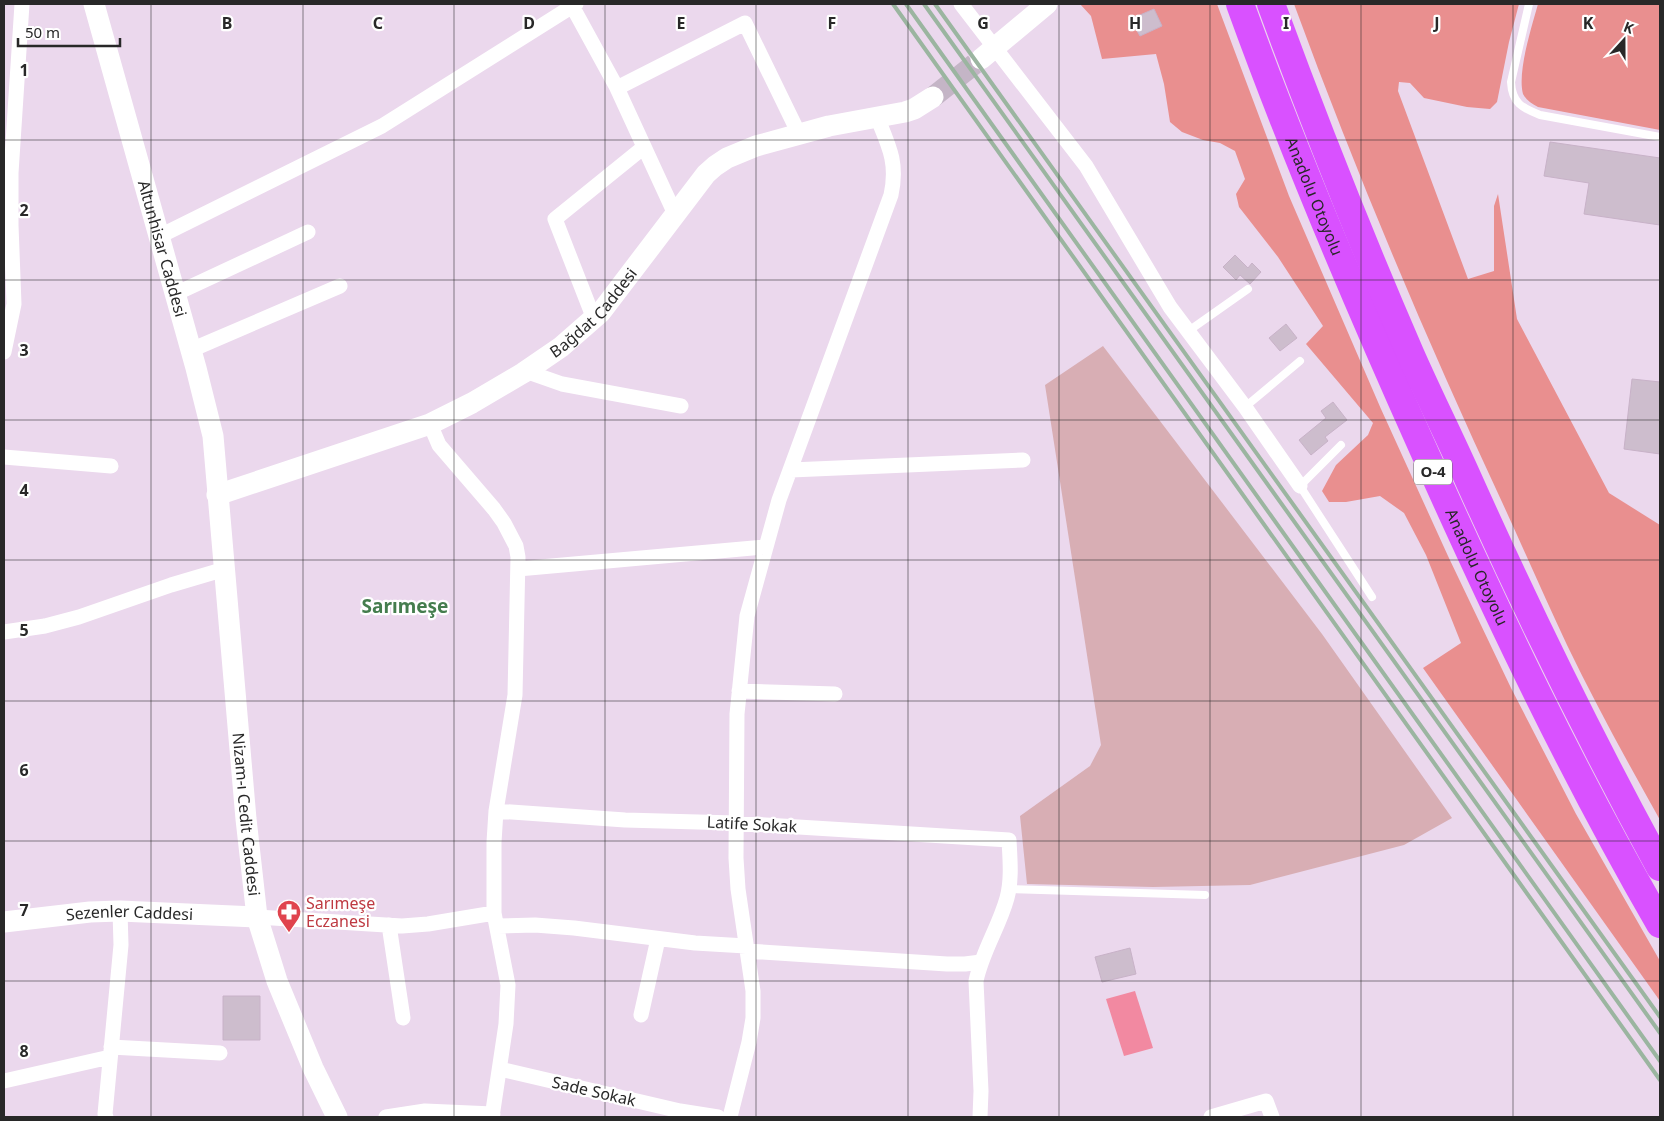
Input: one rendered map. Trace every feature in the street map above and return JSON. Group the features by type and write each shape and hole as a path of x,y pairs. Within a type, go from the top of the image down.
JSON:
{"highway":[{"name":"Anadolu Otoyolu","path":"1240,4 1327,229 1377,347 1465,543 1507,635 1573,764 1628,869 1660,924"},
{"name":"Anadolu Otoyolu","path":"1271,4 1329,156 1411,354 1542,638 1607,769 1660,867"}],"street":[{"path":"4,352 14,304 11,173 22,4"},
{"name":"Altunhisar Caddesi","path":"94,4 160,236 213,436 217,495"},
{"path":"962,4 988,53 1086,166 1170,307 1245,407 1300,486"},
{"path":"988,53 1047,4"},
{"path":"160,236 382,126 573,5 617,88 675,214"},
{"path":"617,88 745,23 798,134"},
{"name":"Bağdat Caddesi","path":"217,495 430,424 525,371 561,347 594,319 614,296 706,174 715,166 743,150 829,126 914,109 933,97"},
{"path":"730,1117 752,1029 753,991 738,889 735,822 737,714 747,616 765,547 791,470 891,196 895,172 894,162 878,117"},
{"path":"594,319 555,219 644,147"},
{"path":"175,294 308,232"},
{"path":"191,350 340,286"},
{"path":"525,371 562,384 682,406"},
{"path":"386,1117 425,1111 492,1116 506,1024 508,985 496,919 493,870 496,811 514,695 518,569 516,546 504,523 439,445 430,424"},
{"path":"4,457 111,466"},
{"path":"791,470 1024,460"},
{"name":"Nizam-ı Cedit Caddesi","path":"217,495 246,820 257,917 276,981 313,1068 337,1117"},
{"path":"518,569 765,547"},
{"path":"4,632 45,626 79,617 170,585 225,569"},
{"path":"739,691 835,694"},
{"name":"Latife Sokak","path":"496,811 625,820 735,822 1009,840 1009,889"},
{"path":"980,1117 981,1091 976,982 981,962 1009,889"},
{"path":"104,1116 121,945 120,911"},
{"name":"Sezenler Caddesi","path":"4,922 90,912 120,911 257,917"},
{"path":"257,917 389,925 496,919 747,948 948,964 981,962"},
{"path":"389,925 403,1018"},
{"path":"641,1015 658,939"},
{"path":"4,1081 111,1052 220,1053"},
{"name":"Sade Sokak","path":"500,1069 680,1111 718,1117"},
{"path":"1212,1117 1266,1101 1272,1117"}],"lane":[{"path":"1529,4 1511,82 1512,92 1518,103 1527,110 1540,115 1660,137"},
{"path":"1188,332 1248,289"},
{"path":"1245,407 1300,361"},
{"path":"1341,445 1300,486 1372,597"},
{"path":"1009,889 1205,895"}],"shaded area":[{"path":"1080,4 1217,4 1289,196 1381,409 1448,556 1511,688 1576,814 1660,961 1660,1001 1423,668 1461,643 1426,555 1404,513 1380,496 1346,502 1329,502 1322,491 1336,465 1368,435 1373,423 1306,344 1323,326 1278,257 1239,207 1236,194 1245,179 1235,151 1220,143 1203,140 1182,132 1170,122 1164,84 1156,54 1102,59 1091,16"},
{"path":"1294,4 1519,4 1497,102 1490,109 1467,107 1424,98 1410,83 1399,82 1398,91 1468,279 1494,271 1494,206 1498,194 1517,319 1609,493 1660,525 1660,820 1612,734 1567,645 1446,379 1367,193"},
{"path":"1538,4 1660,4 1660,130 1538,107 1527,100 1523,94 1522,74 1526,49"},
{"path":"1103,346 1322,634 1452,818 1404,845 1250,885 1153,887 1027,884 1020,816 1090,766 1101,745 1045,385"},
{"path":"1135,991 1153,1048 1124,1056 1106,999"}],"building":[{"path":"1154,9 1162,26 1140,36 1133,24 1135,23 1133,18"},
{"path":"1550,142 1660,158 1660,225 1584,214 1589,183 1544,176"},
{"path":"1235,255 1248,268 1252,263 1261,272 1250,284 1240,275 1236,280 1223,267"},
{"path":"1286,324 1297,338 1280,351 1269,338"},
{"path":"1632,379 1660,382 1660,454 1624,449"},
{"path":"1333,402 1347,420 1325,437 1328,441 1311,455 1299,440 1326,418 1321,411"},
{"path":"1130,948 1136,974 1102,982 1095,957"},
{"path":"223,996 260,996 260,1040 223,1040"}],"tunnel":[{"path":"933,97 981,59"}],"railway":[{"path":"893,4 1660,1080"},
{"path":"906,4 1660,1061"},
{"path":"924,4 1660,1033"},
{"path":"935,4 1660,1017"}],"place":[{"name":"Sarımeşe Eczanesi","path":"289,933"}],"district":[{"name":"Sarımeşe","path":"405,606"}]}
